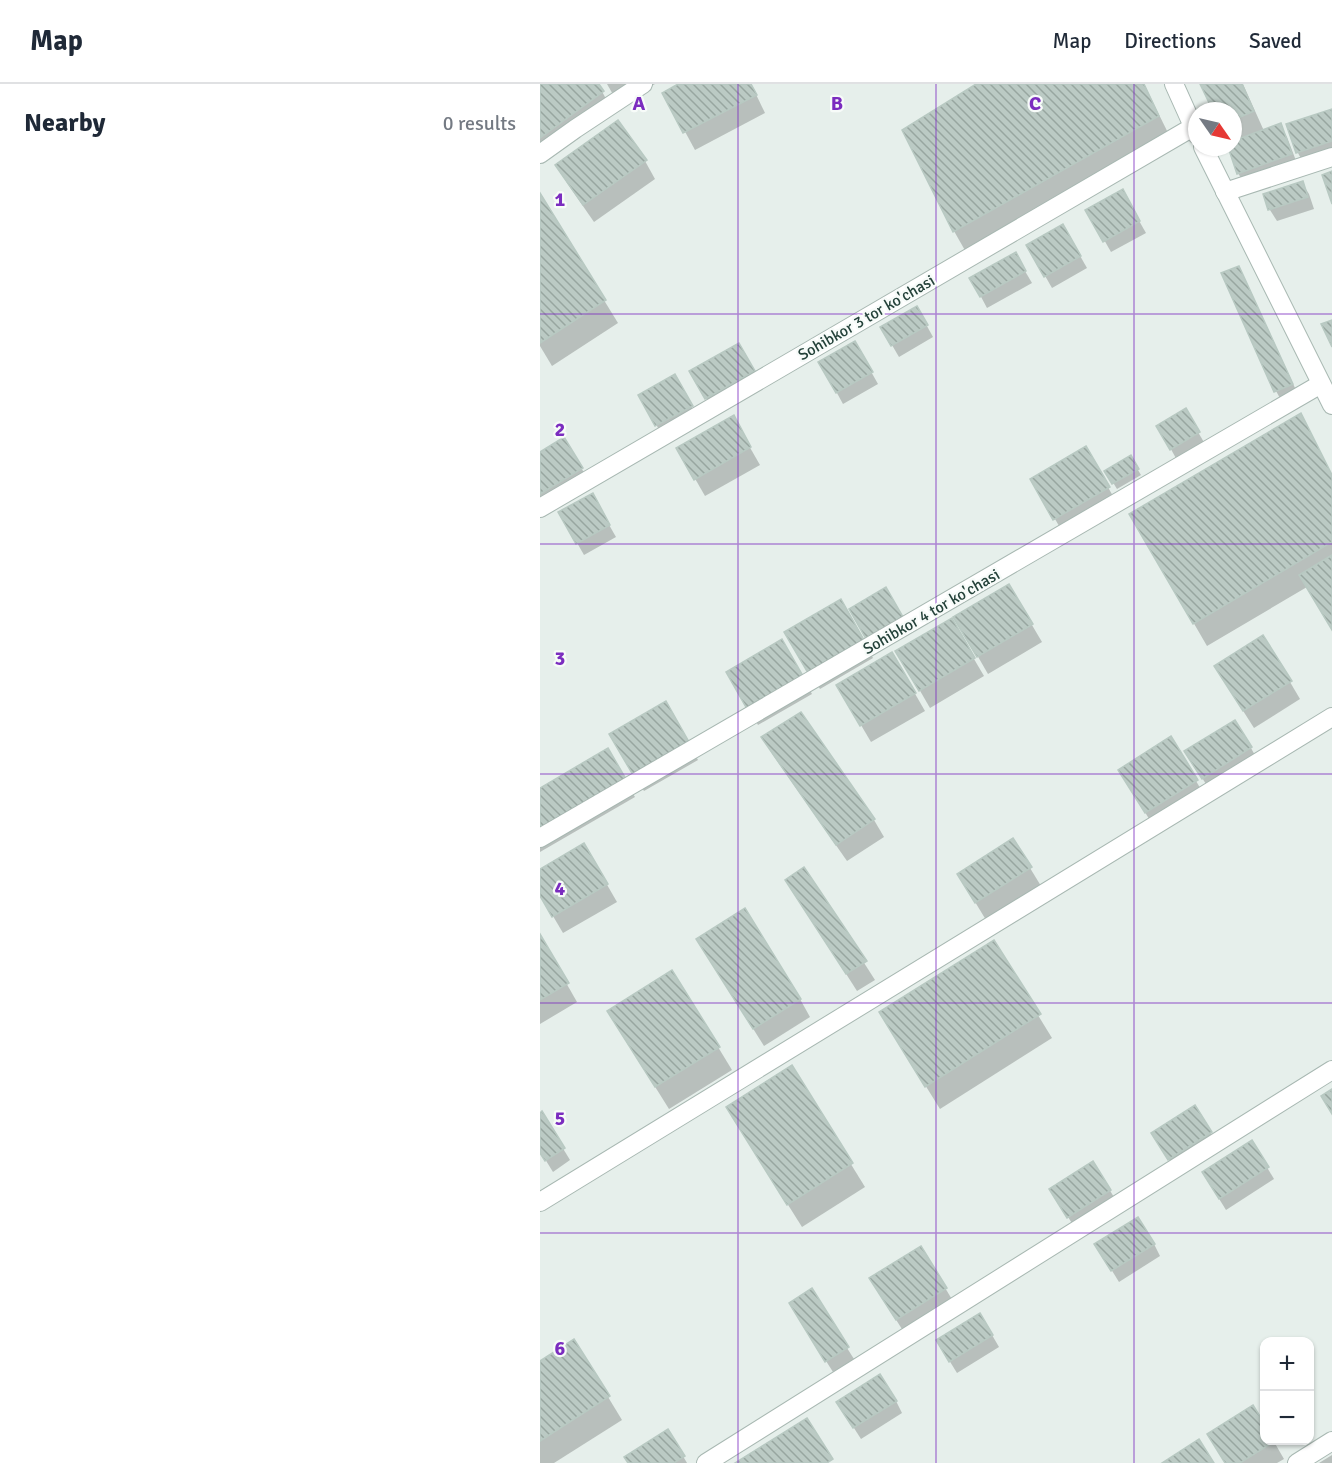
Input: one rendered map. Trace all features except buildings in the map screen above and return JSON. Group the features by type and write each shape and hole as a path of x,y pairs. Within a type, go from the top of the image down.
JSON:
{"street":[{"path":"540,154 644,84"},
{"path":"1174,84 1188,115"},
{"name":"Sohibkor 3 tor ko'chasi","path":"540,508 1188,135"},
{"path":"1207,156 1332,405"},
{"path":"1225,192 1332,157"},
{"name":"Sohibkor 4 tor ko'chasi","path":"540,838 1321,384"},
{"path":"540,1202 1332,717"},
{"path":"706,1463 1332,1070"},
{"path":"1297,1463 1332,1441"}]}
